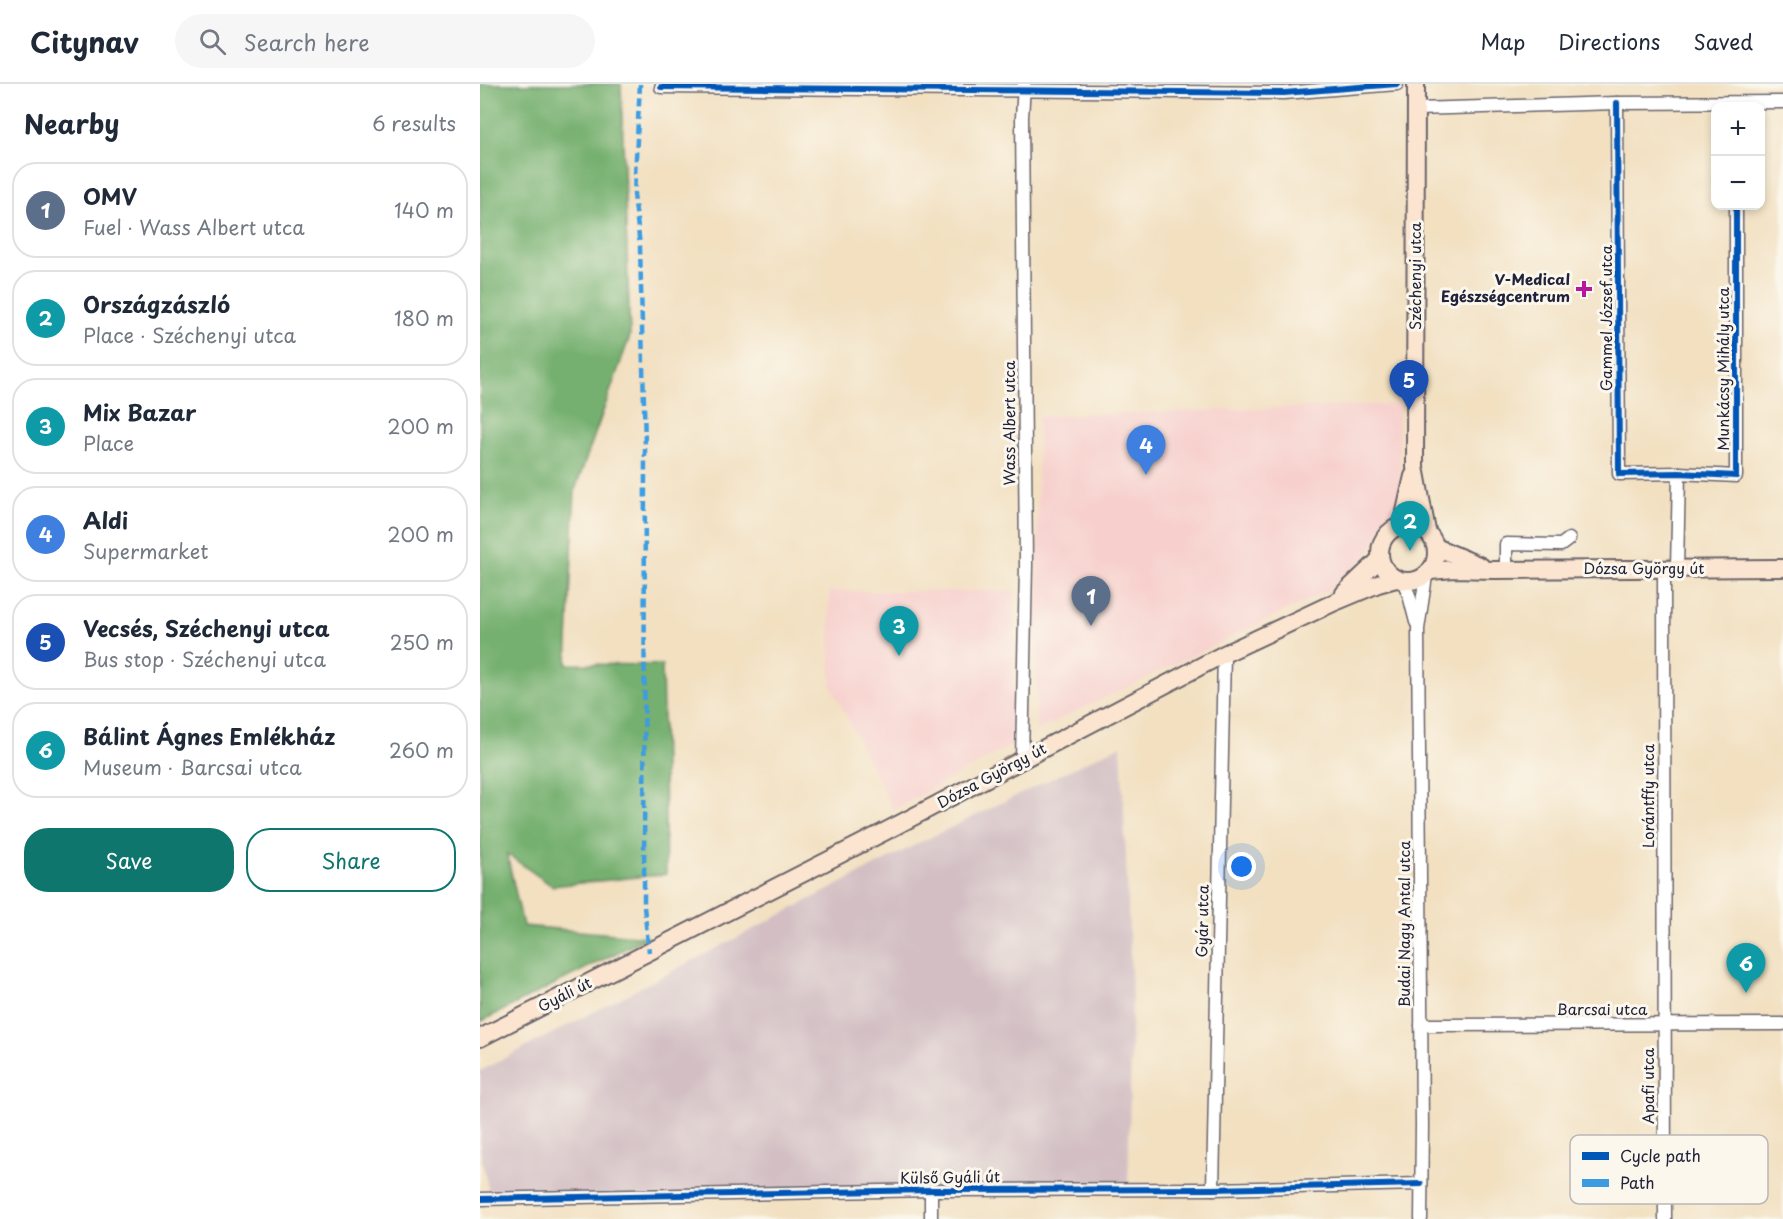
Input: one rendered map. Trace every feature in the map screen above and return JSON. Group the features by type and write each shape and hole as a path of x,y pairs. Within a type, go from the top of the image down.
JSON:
{"main road":[{"name":"Széchenyi utca","path":"1416,84 1415,467 1427,531"},
{"name":"Széchenyi utca","path":"1402,525 1415,467"},
{"path":"1411,525 1427,531 1436,547 1437,558 1428,573 1411,582 1399,580 1383,567 1380,560 1382,542 1394,528 1411,525"},
{"name":"Dózsa György út","path":"1436,547 1499,570"},
{"name":"Dózsa György út","path":"1335,602 1380,560"},
{"name":"Dózsa György út","path":"1428,573 1454,569 1783,568"},
{"name":"Dózsa György út","path":"649,952 1022,761 1224,654 1335,602 1378,584 1399,580"},
{"name":"Gyáli út","path":"480,1038 649,952"}],"street":[{"path":"661,87 1024,87 1284,93 1397,84"},
{"name":"Wass Albert utca","path":"1022,761 1026,565 1022,118 1024,87"},
{"path":"1765,103 1783,102"},
{"path":"1416,109 1617,103 1711,104"},
{"name":"Gammel József utca","path":"1617,103 1619,474 1679,473"},
{"name":"Munkácsy Mihály utca","path":"1679,473 1736,476 1736,210"},
{"name":"Lorántffy utca","path":"1664,1024 1670,568 1679,473"},
{"path":"1499,570 1506,544 1561,544 1569,539"},
{"name":"Budai Nagy Antal utca","path":"1421,1219 1418,629 1428,573"},
{"name":"Budai Nagy Antal utca","path":"1399,580 1409,595 1418,629"},
{"name":"Gyár utca","path":"1213,1189 1224,654"},
{"name":"Apafi utca","path":"1664,1024 1665,1135"},
{"name":"Barcsai utca","path":"1421,1025 1783,1024"},
{"name":"Külső Gyáli út","path":"480,1199 931,1190 1213,1189 1421,1184"},
{"path":"931,1190 931,1219"},
{"name":"Apafi utca","path":"1665,1204 1665,1219"}],"shaded area":[{"path":"1399,404 1400,509 1381,528 1371,550 1354,570 1325,592 1036,731 1038,416"},
{"path":"829,591 1015,591 1011,746 893,810 831,686"},
{"path":"1121,745 1132,997 1128,1189 490,1198 480,1150 480,1071 917,844"}],"green space":[{"path":"480,84 621,84 630,336 575,490 567,664 662,665 666,874 552,886 507,854 523,926 648,937 480,1022"}],"marked path":[{"path":"640,84 634,194 640,246 645,445 644,907 649,952"}],"cycle path":[{"path":"661,87 1284,93 1397,84"},
{"path":"1617,103 1619,474 1679,473 1736,476 1736,210"},
{"path":"480,1199 931,1190 1213,1189 1421,1184"}],"place":[{"name":"V-Medical Egészségcentrum","path":"1584,289"},
{"name":"Vecsés, Széchenyi utca","path":"1409,410"},
{"name":"Aldi","path":"1146,475"},
{"name":"Országzászló","path":"1410,551"},
{"name":"OMV","path":"1091,626"},
{"name":"Mix Bazar","path":"899,656"},
{"name":"Bálint Ágnes Emlékház","path":"1746,993"}]}
